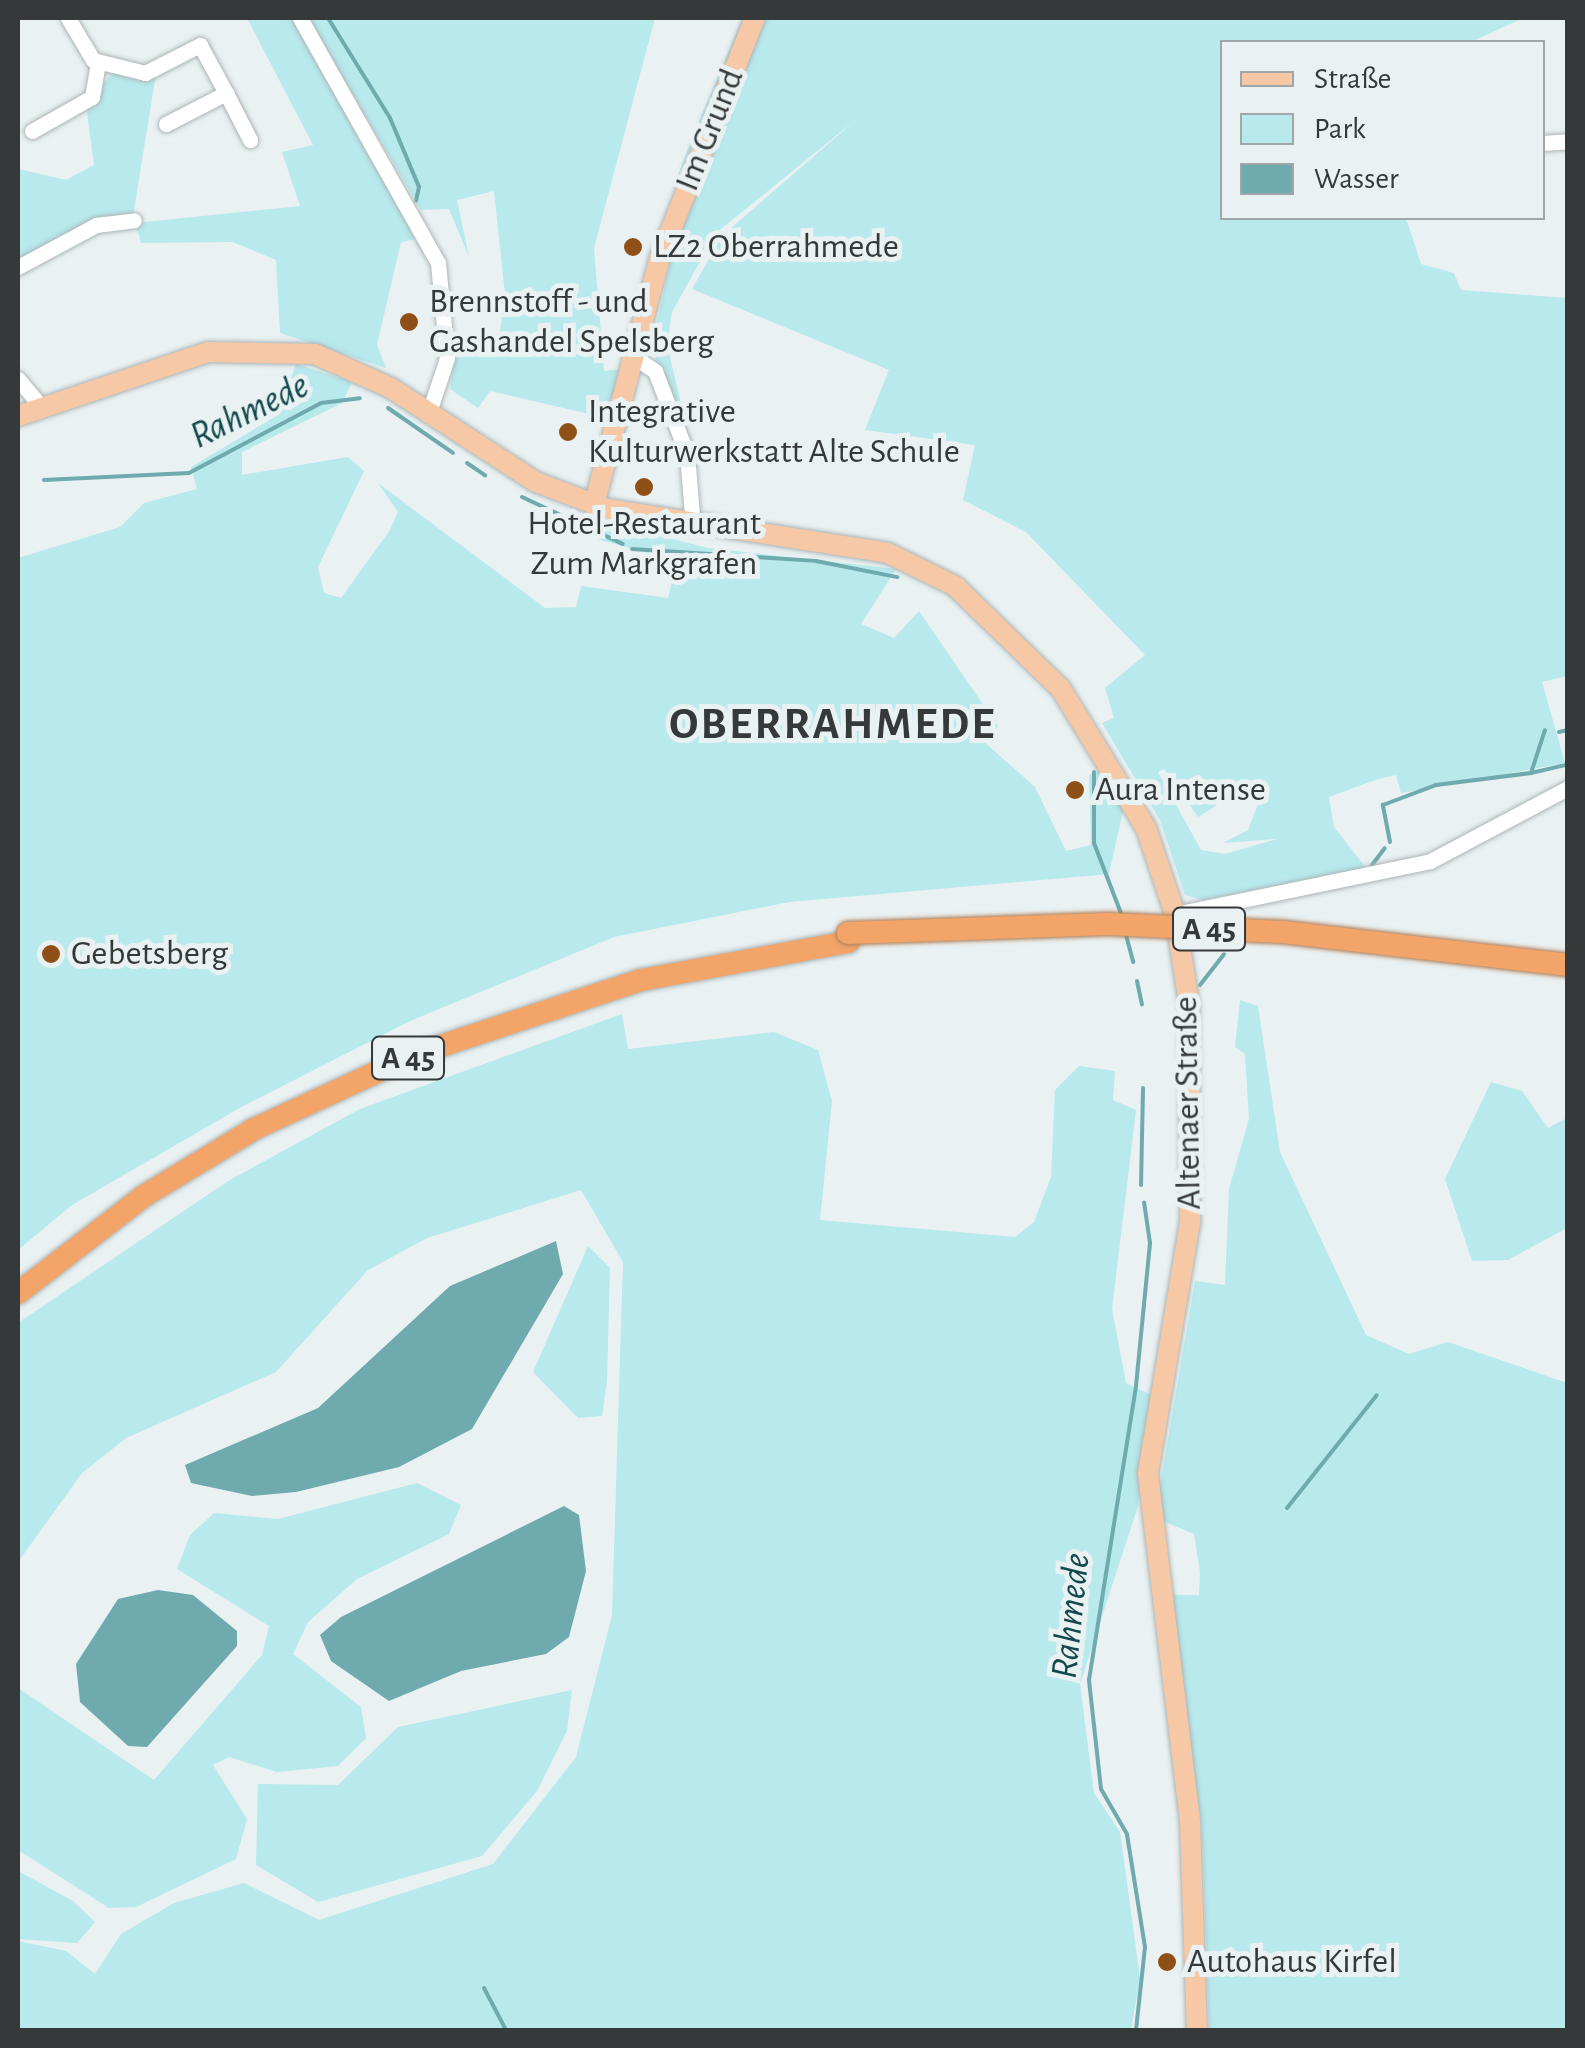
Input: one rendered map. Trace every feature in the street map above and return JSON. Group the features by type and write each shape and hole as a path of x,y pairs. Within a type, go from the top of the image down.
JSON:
{"highway":[{"name":"A 45","path":"18,1275 252,1122 416,1046 644,971 849,937 1108,924 1283,932 1568,965"},
{"name":"A 45","path":"18,1294 79,1241 238,1138 416,1054 641,980 849,937 1103,930 1282,941 1568,978"}],"main road":[{"name":"Im Grund","path":"594,505 637,359 658,260 756,18"},
{"name":"Altenaer Straße","path":"18,416 175,359 265,347 346,365 536,482 594,505 693,527 840,540 954,586 1036,658 1106,753 1175,914 1190,1004 1190,1222 1148,1474 1190,1822 1197,2030"},
{"path":"609,462 632,516"}],"street":[{"path":"68,18 98,62 145,74 200,44 250,140"},
{"path":"300,18 438,263 447,358 428,415"},
{"path":"32,131 92,97 98,62"},
{"path":"166,124 226,94"},
{"path":"18,267 96,225 134,220"},
{"path":"637,359 655,371 688,454 693,527"},
{"path":"18,379 42,406"},
{"path":"1175,914 1430,861 1568,788"}],"green space":[{"path":"247,18 294,18 421,238 401,242 377,345 386,368 280,333 276,260 233,242 141,243 135,223 300,206 282,152 313,145"},
{"path":"308,18 655,18 594,248 604,371 627,368 607,418 490,391 478,408 450,389 454,358 497,354 505,294 494,191 457,200 469,257 449,209 421,210"},
{"path":"743,18 750,18 674,186 695,130"},
{"path":"764,18 1523,18 1475,40 1220,40 1220,220 1407,220 1421,264 1454,273 1461,290 1567,298 1567,676 1542,682 1565,763 1401,793 1396,775 1375,780 1329,797 1334,827 1367,869 1203,900 1185,895 1160,820 1102,723 1114,718 1105,688 1145,655 1026,532 963,500 975,445 865,430 889,370 692,289 722,236 858,118 716,233 672,312 667,345 692,449 651,349 675,241","holes":["1164,769 1198,817 1233,795 1260,799 1248,830 1223,843 1277,839 1225,854 1201,850 1158,772"]},
{"path":"113,72 156,74 133,216 96,219 18,262 18,169 66,180 94,165 86,105"},
{"path":"296,364 352,382 342,403 242,452 242,475 348,457 364,471 318,567 324,593 341,598 390,530 398,512 378,483 545,608 576,607 581,586 668,598 677,561 593,538 594,519 708,548 896,569 861,624 894,638 919,611 998,726 983,741 1035,787 1066,851 1091,845 1089,775 1102,769 1123,811 1109,874 789,902 614,937 410,1021 243,1106 72,1205 18,1250 18,558 120,527 144,503 197,489 191,467 278,415"},
{"path":"1240,1000 1258,1006 1280,1152 1366,1335 1409,1354 1448,1342 1567,1383 1567,2030 1209,2030 1202,1829 1167,1595 1199,1595 1200,1572 1194,1534 1158,1519 1157,1504 1195,1281 1225,1285 1229,1189 1249,1119 1245,1054 1235,1047"},
{"path":"622,1014 628,1049 774,1032 818,1050 832,1101 820,1220 1015,1237 1034,1222 1051,1177 1055,1090 1079,1066 1115,1071 1113,1100 1136,1110 1112,1309 1126,1383 1153,1396 1138,1506 1080,1684 1094,1793 1120,1832 1140,1978 1131,2030 18,2030 18,1941 66,1951 95,1974 121,1934 174,1903 244,1883 319,1920 493,1864 576,1757 612,1615 623,1262 581,1190 427,1238 368,1270 276,1372 126,1438 82,1473 18,1562 18,1323 228,1181 360,1109"},
{"path":"1491,1082 1522,1091 1548,1128 1567,1118 1567,1228 1508,1260 1472,1261 1445,1179"},
{"path":"588,1246 610,1268 607,1381 602,1416 578,1418 533,1372"},
{"path":"417,1483 461,1505 449,1534 357,1579 308,1622 293,1654 361,1707 366,1738 338,1766 277,1772 229,1757 213,1765 247,1819 236,1859 136,1907 109,1908 18,1850 18,1688 154,1780 262,1655 269,1626 177,1569 190,1535 214,1513 278,1519"},
{"path":"572,1690 567,1731 537,1791 482,1856 318,1902 256,1865 258,1784 338,1785 398,1727"},
{"path":"18,1871 73,1901 95,1922 77,1943 18,1939"}],"water":[{"path":"556,1241 563,1274 472,1429 399,1467 296,1492 252,1496 191,1483 185,1465 318,1408 450,1286"},
{"path":"564,1506 579,1515 586,1571 569,1637 546,1654 461,1671 389,1701 331,1661 320,1635 341,1617"},
{"path":"158,1590 193,1595 237,1631 237,1646 147,1747 128,1746 80,1702 76,1664 118,1599"}],"waterway":[{"path":"328,18 390,118 419,187 416,201"},
{"name":"Rahmede","path":"44,480 189,473 321,403 360,398"},
{"name":"Rahmede","path":"388,408 453,453"},
{"name":"Rahmede","path":"467,463 485,475"},
{"name":"Rahmede","path":"522,497 623,544"},
{"name":"Rahmede","path":"632,549 816,561 897,577"},
{"path":"1390,842 1383,805 1436,785 1531,773 1545,730"},
{"path":"1559,732 1568,730"},
{"path":"1531,773 1566,765"},
{"name":"Rahmede","path":"1094,772 1094,843 1122,916"},
{"path":"1372,865 1385,848"},
{"name":"Rahmede","path":"1126,935 1133,962"},
{"path":"1200,985 1224,954"},
{"name":"Rahmede","path":"1137,981 1142,1004"},
{"name":"Rahmede","path":"1141,1185 1143,1088"},
{"name":"Rahmede","path":"1136,2030 1145,1947 1127,1834 1101,1789 1089,1680 1136,1386 1150,1243 1144,1202"},
{"path":"1287,1508 1377,1395"},
{"path":"484,1988 506,2030"}],"place":[{"name":"LZ2 Oberrahmede","path":"633,247"},
{"name":"Brennstoff - und Gashandel Spelsberg","path":"409,322"},
{"name":"Integrative Kulturwerkstatt Alte Schule","path":"568,432"},
{"name":"Hotel-Restaurant Zum Markgrafen","path":"644,487"},
{"name":"Aura Intense","path":"1075,790"},
{"name":"Gebetsberg","path":"51,954"},
{"name":"Autohaus Kirfel","path":"1167,1962"}],"district":[{"name":"OBERRAHMEDE","path":"833,725"}]}
